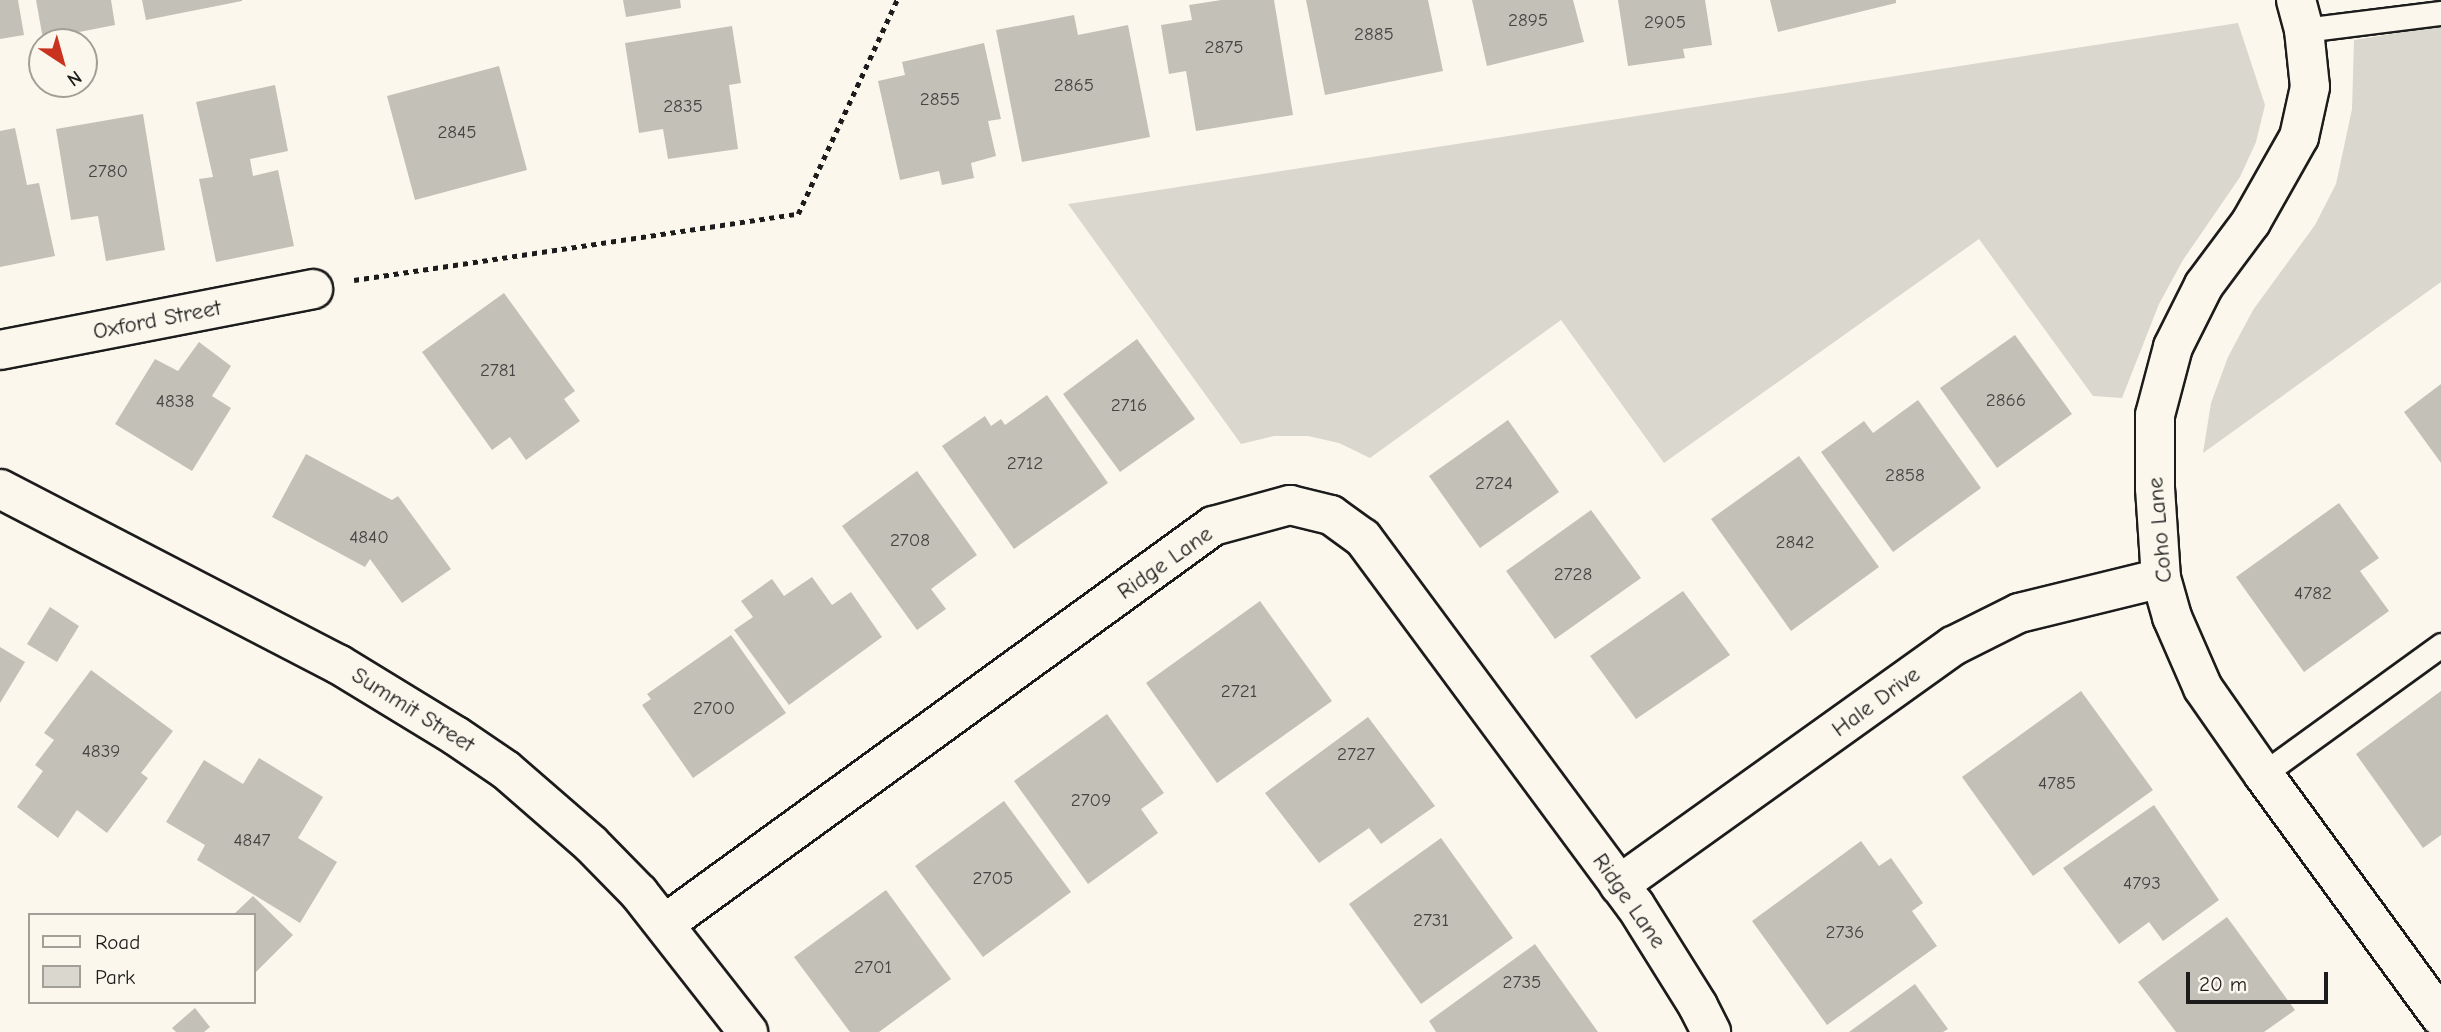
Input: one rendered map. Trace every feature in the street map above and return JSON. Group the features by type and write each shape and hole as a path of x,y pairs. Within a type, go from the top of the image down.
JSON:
{"street":[{"name":"Coho Lane","path":"2300,15 2309,86 2299,137 2251,222 2204,285 2173,347 2158,404 2153,426 2161,578 2172,617 2203,688 2441,1017"},
{"name":"Oxford Street","path":"0,350 313,289"},
{"name":"Summit Street","path":"0,489 338,664 506,770 601,853 666,923 748,1032"},
{"name":"Ridge Lane","path":"666,923 1213,526 1290,505 1331,515 1363,538 1619,885 1670,960 1711,1032"},
{"name":"Hale Drive","path":"1619,885 1954,646 2019,612 2161,578"}],"lane":[{"path":"2300,15 2441,13"},
{"path":"2263,774 2441,645"}],"path":[{"path":"313,289 798,214 897,0"}],"green space":[{"path":"2238,23 2265,105 2256,142 2240,177 2183,260 2159,304 2122,398 2093,396 1979,239 1664,463 1561,320 1370,458 1339,443 1308,436 1274,436 1241,444 1068,204"},
{"path":"2441,26 2441,282 2203,453 2211,403 2228,357 2253,310 2315,225 2336,184 2352,109 2354,40"}],"building":[{"path":"0,0 18,0 24,35 0,39"},
{"path":"36,0 111,0 115,25 98,28 41,28"},
{"path":"142,0 242,0 242,1 146,20"},
{"path":"623,0 680,0 681,8 626,17"},
{"path":"1221,0 1274,0 1293,115 1196,131 1186,71 1169,74 1161,25 1192,20 1189,5"},
{"path":"1306,0 1428,0 1443,71 1325,95"},
{"path":"1472,0 1573,0 1584,42 1487,66"},
{"path":"1618,0 1705,0 1712,45 1683,49 1685,58 1628,66"},
{"path":"1770,0 1896,0 1896,3 1778,32"},
{"path":"1074,15 1078,35 1128,25 1150,137 1022,162 996,30"},
{"path":"732,26 741,83 729,85 738,149 668,159 663,129 639,133 625,43"},
{"path":"984,43 1001,119 988,121 996,156 971,163 974,178 942,185 939,171 900,180 878,81 905,75 902,62"},
{"path":"499,66 527,170 415,200 387,96"},
{"path":"275,85 288,151 250,159 253,176 278,170 294,246 216,262 199,179 213,177 196,102"},
{"path":"143,114 165,250 106,261 98,216 71,220 56,129"},
{"path":"15,128 27,185 39,183 55,256 0,267 0,131"},
{"path":"504,293 575,391 564,399 580,421 526,460 510,437 492,450 422,352"},
{"path":"2015,335 2072,414 1997,468 1940,388"},
{"path":"1137,339 1195,419 1120,472 1063,394"},
{"path":"199,342 231,366 212,396 231,408 192,471 115,424 155,359 178,371"},
{"path":"2441,384 2441,463 2404,412"},
{"path":"1047,395 1108,483 1014,549 942,446 985,416 991,426 1001,419 1005,425"},
{"path":"1918,400 1981,488 1893,552 1821,452 1864,421 1873,433"},
{"path":"1508,420 1559,492 1480,548 1429,476"},
{"path":"306,454 392,500 398,496 451,569 402,603 370,559 365,567 272,517"},
{"path":"1799,456 1879,567 1791,631 1711,519"},
{"path":"917,471 977,555 931,589 946,609 917,630 842,526"},
{"path":"2339,503 2379,558 2360,571 2389,611 2304,672 2236,577"},
{"path":"1591,510 1641,578 1555,639 1506,571"},
{"path":"812,577 832,605 851,592 882,637 789,705 734,630 753,617 741,601 772,579 784,596"},
{"path":"1683,591 1730,655 1636,719 1590,656"},
{"path":"1260,601 1332,701 1217,783 1146,683"},
{"path":"50,607 79,626 57,662 27,644"},
{"path":"731,635 786,713 693,778 642,705 651,699 647,694"},
{"path":"0,647 25,662 0,703"},
{"path":"91,670 173,731 141,773 148,778 107,833 77,810 58,838 17,807 43,771 35,765 54,740 44,733"},
{"path":"2081,691 2153,790 2033,876 1962,777"},
{"path":"2441,691 2441,835 2423,848 2356,754"},
{"path":"1107,714 1164,793 1141,809 1158,833 1088,884 1014,781"},
{"path":"1368,717 1435,806 1381,844 1369,828 1319,863 1265,793"},
{"path":"259,758 323,797 298,838 337,862 300,923 197,860 205,845 166,822 204,760 243,784"},
{"path":"1004,801 1071,892 983,957 915,866"},
{"path":"2154,805 2219,900 2163,941 2149,922 2119,944 2063,868"},
{"path":"1441,838 1513,938 1421,1004 1349,904"},
{"path":"1861,841 1879,866 1891,858 1923,903 1912,911 1937,946 1827,1025 1752,921"},
{"path":"886,890 951,979 879,1032 850,1032 794,957"},
{"path":"253,896 293,935 256,972 256,913 235,913"},
{"path":"2227,917 2295,1010 2264,1032 2176,1032 2138,982"},
{"path":"1535,944 1598,1032 1436,1032 1429,1021"},
{"path":"1915,984 1948,1029 1943,1032 1849,1032"},
{"path":"195,1008 210,1027 204,1032 176,1032 172,1028"}]}
